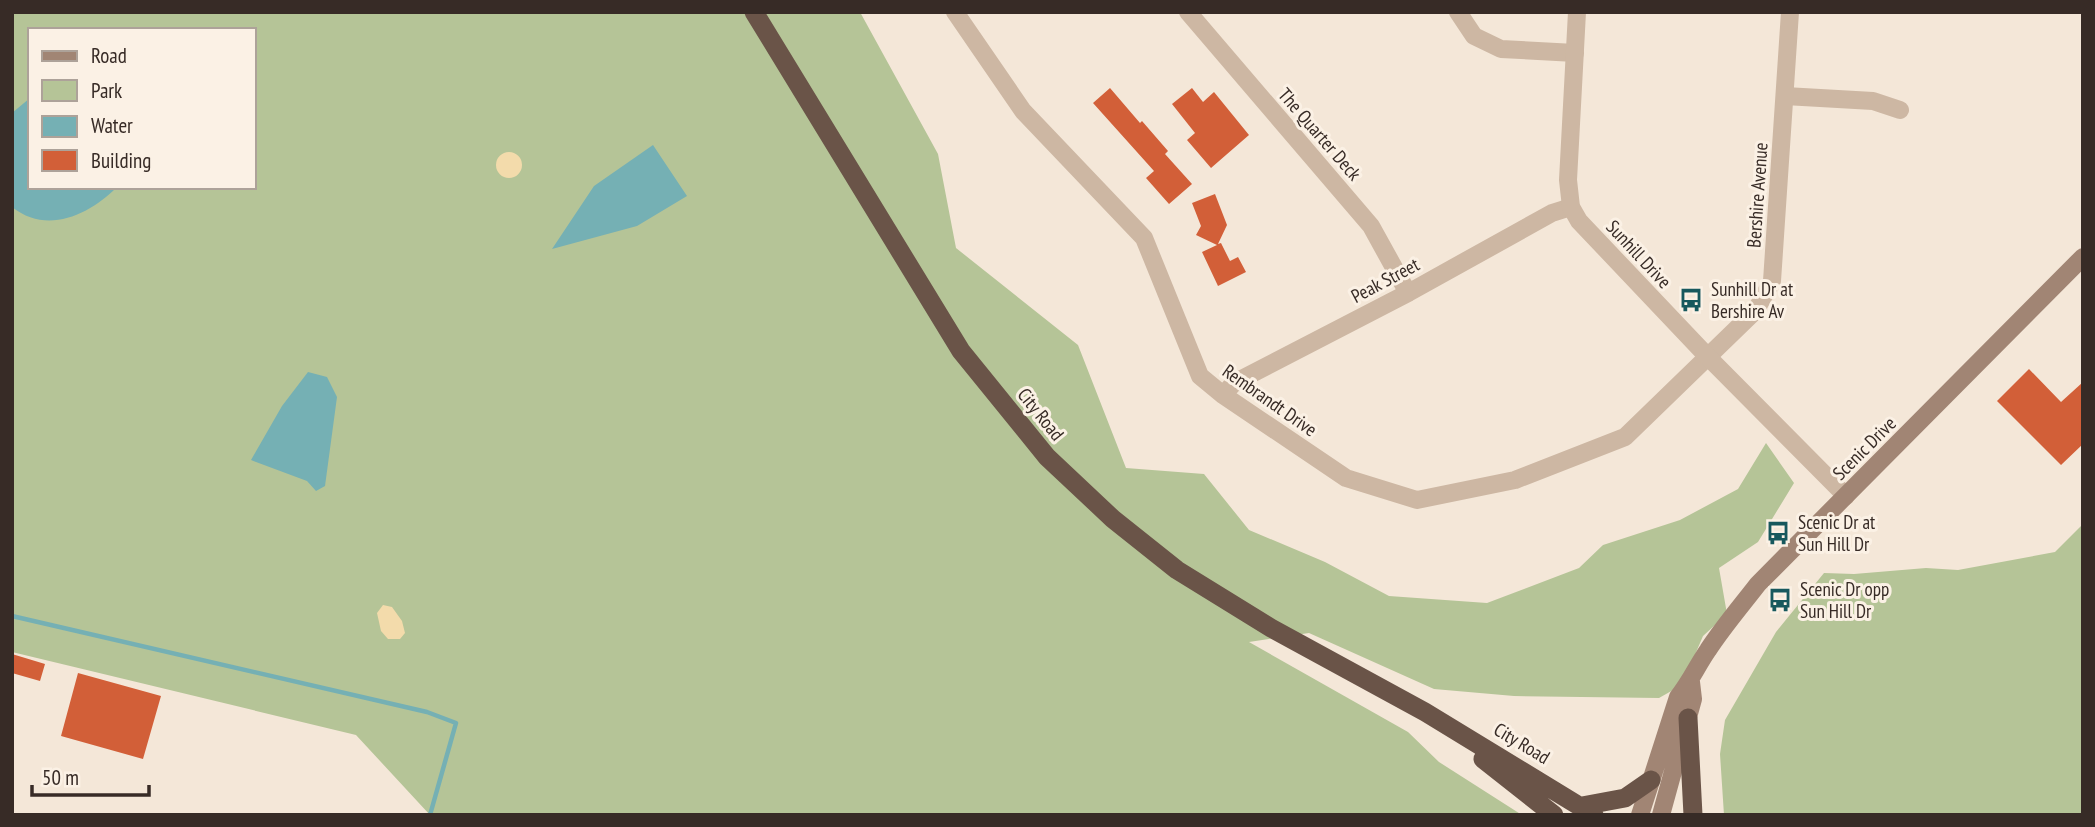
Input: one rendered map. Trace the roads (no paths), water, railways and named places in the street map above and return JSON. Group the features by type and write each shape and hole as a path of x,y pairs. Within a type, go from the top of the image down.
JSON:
{"highway":[{"name":"City Road","path":"754,12 961,351 1047,457 1113,519 1177,570 1271,628 1425,712 1588,810"},
{"name":"City Road","path":"1425,712 1554,815"},
{"path":"1688,718 1693,815"},
{"path":"1588,810 1625,798 1651,780"}],"main road":[{"name":"Scenic Drive","path":"1640,815 1678,697 1691,682 1719,634 1758,584 2083,257"},
{"name":"Scenic Drive","path":"1661,815 1693,699 1691,682"}],"street":[{"name":"Rembrandt Drive","path":"955,12 1023,111 1143,239 1200,376 1223,395 1346,478 1417,500 1515,480 1625,437 1708,357"},
{"name":"The Quarter Deck","path":"1188,12 1371,226 1408,293"},
{"path":"1458,12 1474,36 1501,49 1575,53"},
{"path":"1571,207 1568,180 1577,12"},
{"name":"Bershire Avenue","path":"1708,357 1756,310 1772,281 1790,12"},
{"path":"1785,96 1873,101 1900,110"},
{"name":"Peak Street","path":"1223,395 1234,383 1408,293 1552,213 1571,207"},
{"name":"Sunhill Drive","path":"1571,207 1579,221 1708,357 1846,496"}],"water":[{"path":"28,100 28,189 115,189 94,206 67,218 39,220 12,207 12,113"},
{"path":"653,145 687,196 637,226 552,249 594,186"},
{"path":"308,372 327,377 337,397 325,486 316,491 307,481 251,460 282,406"}],"waterway":[{"path":"12,616 427,712 456,723 430,815"}],"place":[{"name":"Sunhill Dr at Bershire Av","path":"1691,300"},
{"name":"Scenic Dr at Sun Hill Dr","path":"1778,533"},
{"name":"Scenic Dr opp Sun Hill Dr","path":"1780,600"}]}
